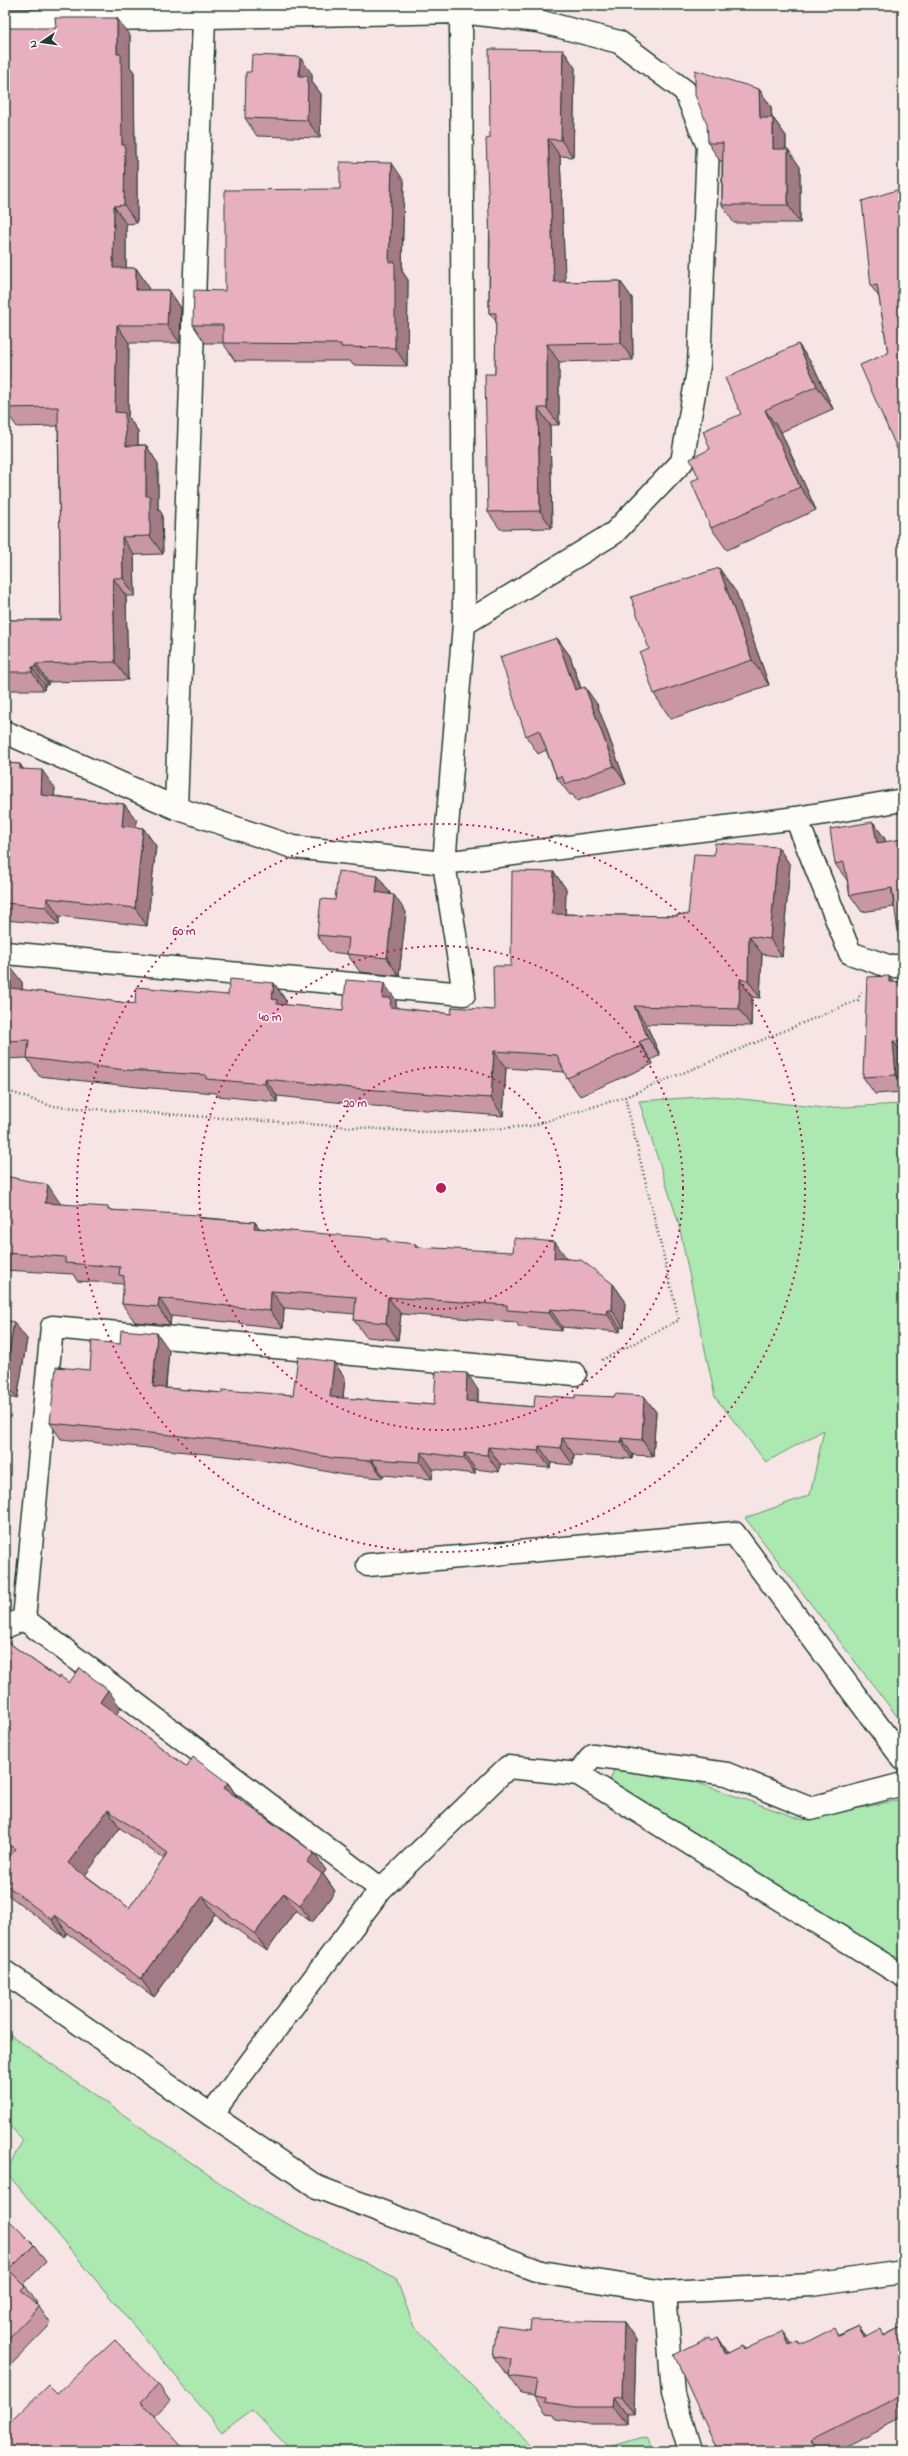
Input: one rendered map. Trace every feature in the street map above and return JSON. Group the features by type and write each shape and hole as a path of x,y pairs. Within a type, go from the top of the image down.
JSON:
{"street":[{"path":"5,952 464,994 444,863 464,624 461,12"},
{"path":"5,21 461,12 538,21 619,42 685,91 708,146 699,365 682,462 614,533 464,624"},
{"path":"176,808 204,18"},
{"path":"5,732 176,808 292,847 444,863 796,818 903,800"},
{"path":"796,818 850,953 888,966 903,966"},
{"path":"381,1889 15,1623 52,1327 576,1374"},
{"path":"368,1565 734,1533 903,1759"},
{"path":"578,1774 592,1755 727,1774 811,1808 903,1784"},
{"path":"211,2115 381,1889 508,1767 578,1774 903,1976"},
{"path":"5,1972 211,2115 318,2187 541,2272 665,2292 812,2285 903,2272"},
{"path":"665,2292 673,2394 690,2451"}],"path":[{"path":"5,1090 52,1106 436,1133 531,1126 625,1097 858,1000 873,961"},
{"path":"576,1374 679,1320 625,1097"}],"green space":[{"path":"714,1096 824,1108 903,1104 903,1724 745,1518 810,1495 824,1430 766,1462 715,1397 678,1221 639,1101"},
{"path":"614,1770 687,1779 803,1820 903,1799 903,1974 609,1783"},
{"path":"5,2031 254,2207 396,2278 414,2327 538,2451 292,2451 252,2410 222,2432 6,2172 23,2140 5,2121"},
{"path":"647,2436 655,2451 595,2451"}],"building":[{"path":"55,18 117,18 117,54 121,54 122,145 125,145 124,205 114,206 113,268 136,268 136,290 169,290 167,325 117,325 115,412 125,413 126,446 146,445 146,496 150,496 150,536 122,537 123,578 113,578 115,662 36,664 35,667 32,667 32,672 5,672 5,620 61,620 58,407 5,408 5,28 56,28"},
{"path":"489,49 563,50 561,140 548,139 554,282 620,281 621,343 547,344 547,408 538,408 540,511 488,512 485,374 495,374 496,313 489,313 490,242 486,139 490,138"},
{"path":"252,55 300,57 299,76 308,76 307,120 245,118 246,72 251,72"},
{"path":"695,70 759,89 760,118 773,118 773,149 788,149 788,205 722,205 723,143 708,143 707,124 695,95"},
{"path":"340,162 392,163 389,262 395,262 395,348 341,347 341,344 223,343 223,325 193,325 194,290 225,291 225,190 340,189"},
{"path":"903,188 902,460 860,365 888,353 877,285 871,286 862,201"},
{"path":"798,344 817,386 765,410 800,487 711,528 691,481 699,478 690,459 710,449 703,431 741,414 725,378"},
{"path":"719,568 752,660 654,694 640,653 649,649 631,597"},
{"path":"557,638 575,690 585,687 614,766 565,784 562,776 557,778 539,730 526,736 500,657"},
{"path":"5,763 20,764 20,769 42,770 41,795 124,804 122,826 143,828 135,908 47,898 46,907 5,903"},
{"path":"873,822 877,843 903,839 903,948 899,940 892,888 850,895 844,862 835,864 830,829"},
{"path":"715,843 778,847 770,939 749,936 748,980 740,980 739,1009 634,1006 648,1038 639,1042 641,1046 567,1078 557,1055 494,1051 491,1098 362,1089 265,1079 265,1084 206,1079 206,1075 126,1070 27,1058 29,1040 5,1041 5,965 9,965 11,988 135,1004 136,987 228,995 230,979 274,983 272,999 277,1000 277,1004 343,1010 346,980 384,983 382,998 391,998 390,1007 451,1014 452,1007 494,1010 493,966 511,966 512,871 554,872 552,914 688,915 694,854 714,855"},
{"path":"338,871 378,876 376,892 394,895 387,958 347,954 349,938 317,935 321,899 335,900"},
{"path":"889,976 889,982 903,982 903,1042 893,1041 896,1075 863,1077 867,977"},
{"path":"5,1176 48,1185 45,1203 108,1207 108,1210 199,1215 199,1218 255,1222 254,1228 387,1239 387,1241 416,1244 415,1247 513,1252 514,1238 555,1242 554,1258 581,1260 613,1284 612,1310 608,1310 607,1314 550,1309 549,1313 507,1310 507,1305 388,1297 386,1323 354,1320 356,1297 271,1291 270,1311 159,1298 158,1307 122,1304 124,1276 119,1275 120,1267 65,1263 65,1257 5,1253"},
{"path":"5,1320 14,1322 5,1378"},
{"path":"121,1330 157,1333 153,1387 222,1393 222,1390 293,1395 298,1357 334,1362 330,1397 434,1405 436,1371 467,1373 466,1401 534,1407 535,1395 575,1398 575,1395 614,1397 615,1394 644,1396 642,1440 621,1438 621,1442 562,1438 561,1448 539,1446 538,1451 488,1447 487,1455 464,1453 464,1458 421,1452 420,1462 371,1459 371,1461 333,1458 261,1444 50,1423 56,1367 90,1370 92,1341 120,1344"},
{"path":"5,1640 59,1679 60,1676 69,1683 80,1668 108,1690 100,1702 187,1767 193,1757 228,1783 224,1788 314,1853 307,1862 322,1874 300,1905 284,1893 255,1934 203,1896 141,1979 55,1915 52,1920 5,1884 5,1863 15,1849 5,1842","holes":["108,1810 168,1853 129,1908 68,1863"]},
{"path":"11,2222 34,2245 9,2270 25,2286 21,2290 39,2307 5,2342 5,2228"},
{"path":"531,2320 624,2322 622,2396 614,2397 613,2407 575,2407 545,2402 546,2398 534,2396 537,2380 509,2376 511,2359 493,2356 497,2326 530,2330"},
{"path":"859,2326 864,2338 881,2329 884,2336 903,2326 903,2395 811,2441 816,2451 718,2451 674,2355 709,2337 711,2340 718,2337 726,2354 742,2346 744,2350 783,2331 789,2345 799,2341 801,2345 834,2328 838,2336"},
{"path":"115,2340 158,2384 141,2402 186,2451 5,2451 5,2427 48,2385 57,2394"}]}
